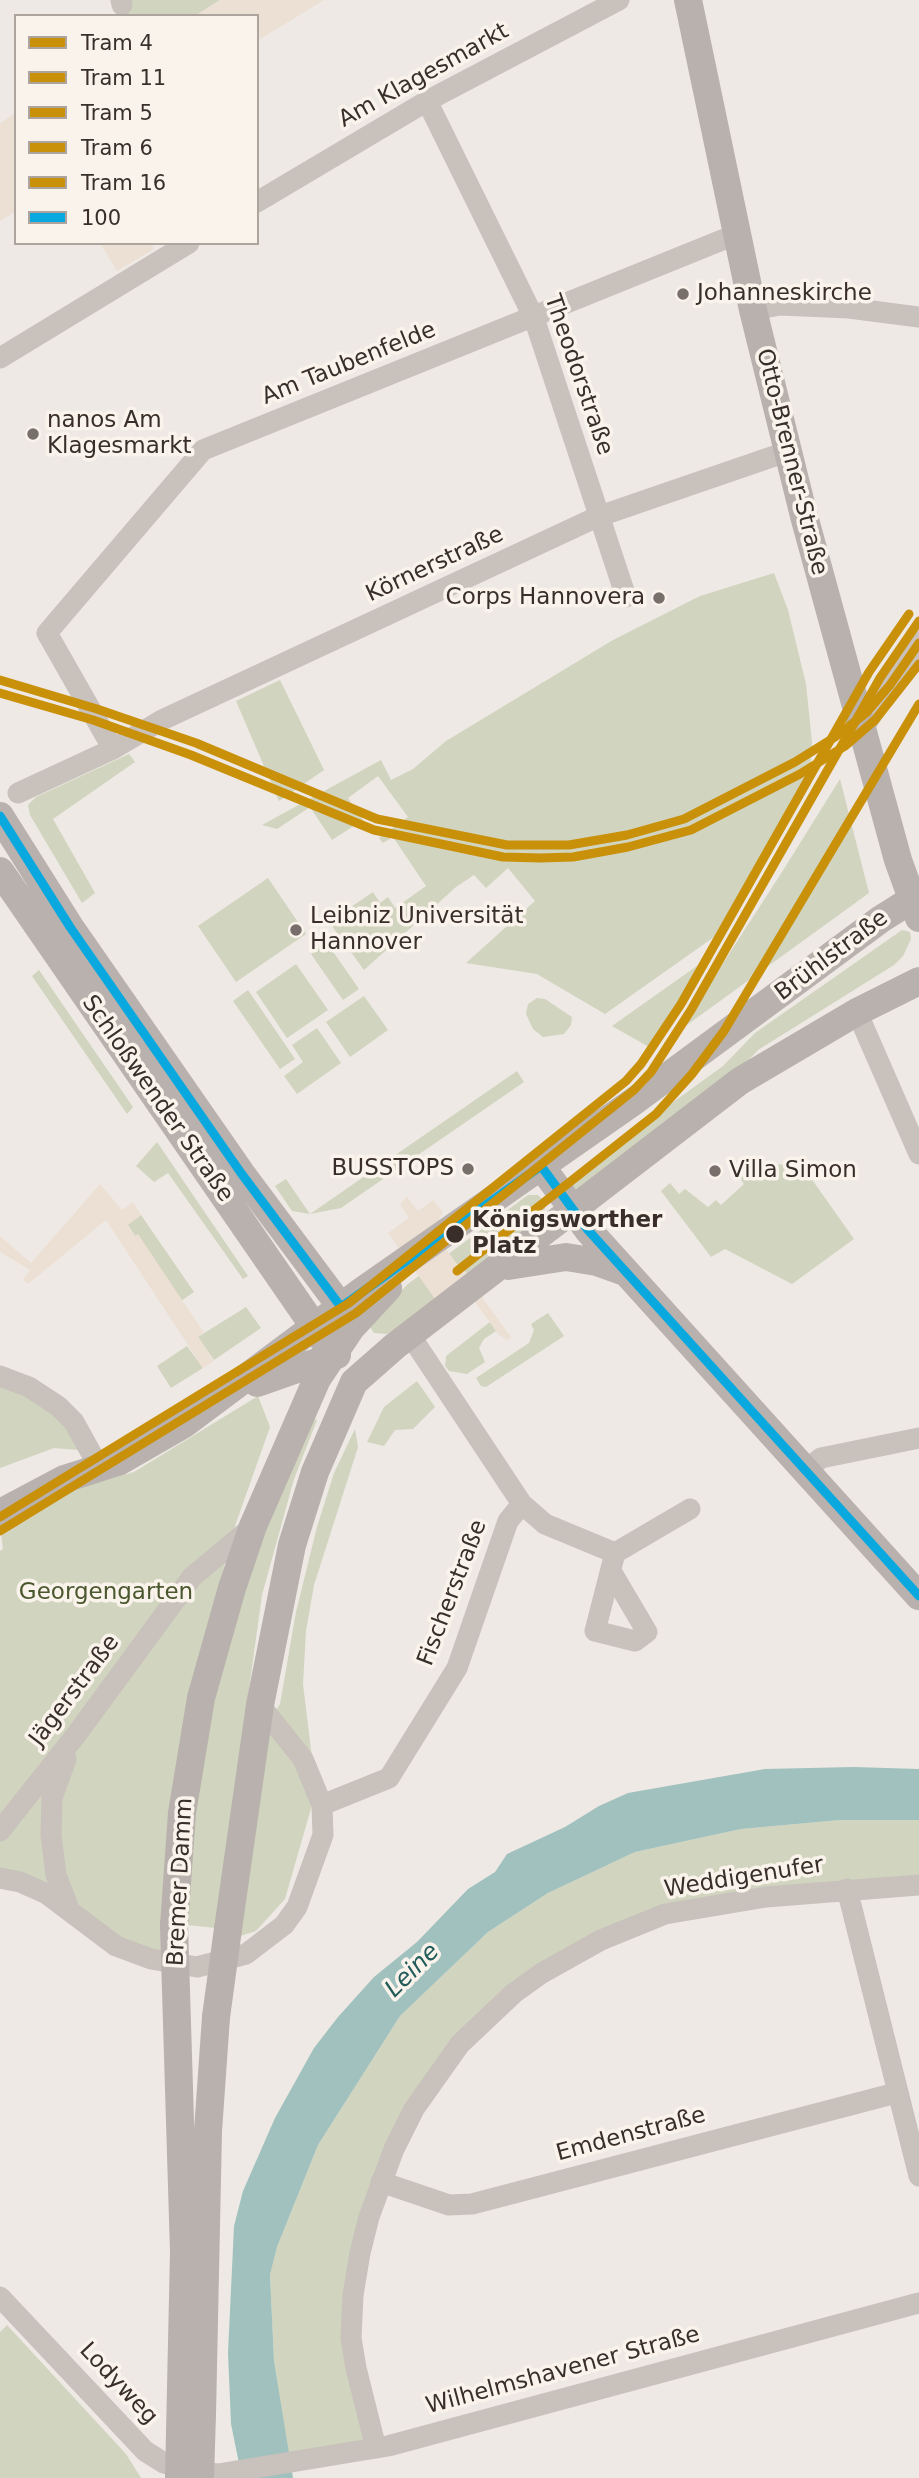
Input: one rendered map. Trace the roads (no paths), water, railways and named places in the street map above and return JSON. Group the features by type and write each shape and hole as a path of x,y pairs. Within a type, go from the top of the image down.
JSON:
{"main road":[{"name":"Otto-Brenner-Straße","path":"688,0 753,310 862,730 916,904"},
{"name":"Schloßwender Straße","path":"0,816 70,927 209,1128 345,1336"},
{"name":"Schloßwender Straße","path":"0,871 47,943 317,1325"},
{"name":"Brühlstraße","path":"541,1166 916,904"},
{"path":"345,1336 355,1382 403,1341 503,1267 740,1081 857,1012 919,981"},
{"path":"227,1394 345,1336 436,1238 541,1166 574,1211 628,1273 919,1597"},
{"path":"503,1267 566,1257 597,1262 628,1273"},
{"path":"0,1513 64,1479 100,1469 148,1447 227,1394 317,1325 345,1336 403,1341"},
{"name":"Bremer Damm","path":"195,2476 184,2252 174,1924 182,1813 201,1698 253,1526 303,1409 345,1336"},
{"name":"Bremer Damm","path":"195,2476 208,2131 216,2017 260,1705 292,1545 314,1472 355,1382"}],"street":[{"name":"Am Klagesmarkt","path":"259,201 427,101 619,0"},
{"name":"Theodorstraße","path":"427,101 534,318 597,517 626,597"},
{"name":"Am Taubenfelde","path":"113,749 47,633 203,450 737,234"},
{"path":"0,358 187,245"},
{"path":"753,310 780,305 919,317"},
{"name":"Körnerstraße","path":"18,793 113,749 162,720 597,517 789,451"},
{"path":"862,730 919,641"},
{"path":"857,1012 919,1154"},
{"path":"403,1341 522,1504 545,1524 613,1562 690,1509"},
{"path":"0,1376 29,1387 58,1405 74,1422 100,1469"},
{"path":"805,1471 821,1458 919,1438"},
{"name":"Fischerstraße","path":"322,1805 389,1778 457,1668 508,1521 522,1504"},
{"name":"Jägerstraße","path":"0,1831 76,1735 192,1577 253,1526"},
{"path":"0,1878 29,1886 69,1909 116,1946 163,1963 197,1967 246,1954 284,1925 297,1907 323,1835 322,1805 303,1759 260,1705"},
{"path":"69,1909 56,1875 51,1835 52,1798 76,1735"},
{"name":"Weddigenufer","path":"376,2448 351,2338 360,2253 380,2182 414,2109 460,2044 514,1993 542,1973 601,1940 666,1914 766,1896 919,1885"},
{"path":"847,1889 919,2176"},
{"name":"Emdenstraße","path":"380,2182 449,2205 472,2204 896,2092"},
{"name":"Lodyweg","path":"0,2297 145,2451 164,2463 195,2476"},
{"name":"Wilhelmshavener Straße","path":"195,2476 376,2448 919,2303"}],"water":[{"name":"Leine","path":"765,1769 919,1769 919,1820 840,1820 741,1829 635,1852 548,1893 488,1932 400,2016 318,2145 277,2247 270,2275 274,2361 293,2478 242,2478 231,2424 228,2353 234,2226 243,2191 275,2118 314,2048 338,2017 374,1977 417,1942 468,1889 495,1872 507,1854 565,1827 599,1806 628,1793"}],"tram line":[{"name":"5","path":"0,1517 349,1303 626,1081 641,1064 681,1004 869,672 909,614"},
{"name":"4","path":"0,1531 356,1313 634,1090 651,1072 691,1010 880,678 919,621"},
{"name":"11","path":"0,680 196,743 377,819 507,845 569,845 627,835 684,819 795,762 835,737 866,713 890,685 919,643"},
{"name":"6","path":"0,693 93,720 191,755 374,830 503,857 573,857 628,847 691,830 800,774 845,746 875,720 919,664"},
{"name":"16","path":"457,1271 656,1114 692,1074 724,1031 919,704"}],"place":[{"name":"Johanneskirche","path":"683,294"},
{"name":"nanos Am Klagesmarkt","path":"33,434"},
{"name":"Corps Hannovera","path":"659,598"},
{"name":"Leibniz Universität Hannover","path":"296,930"},
{"name":"BUSSTOPS","path":"468,1169"},
{"name":"Villa Simon","path":"715,1171"},
{"name":"Königsworther Platz","path":"455,1234"}],"park label":[{"name":"Georgengarten","path":"106,1593"}]}
